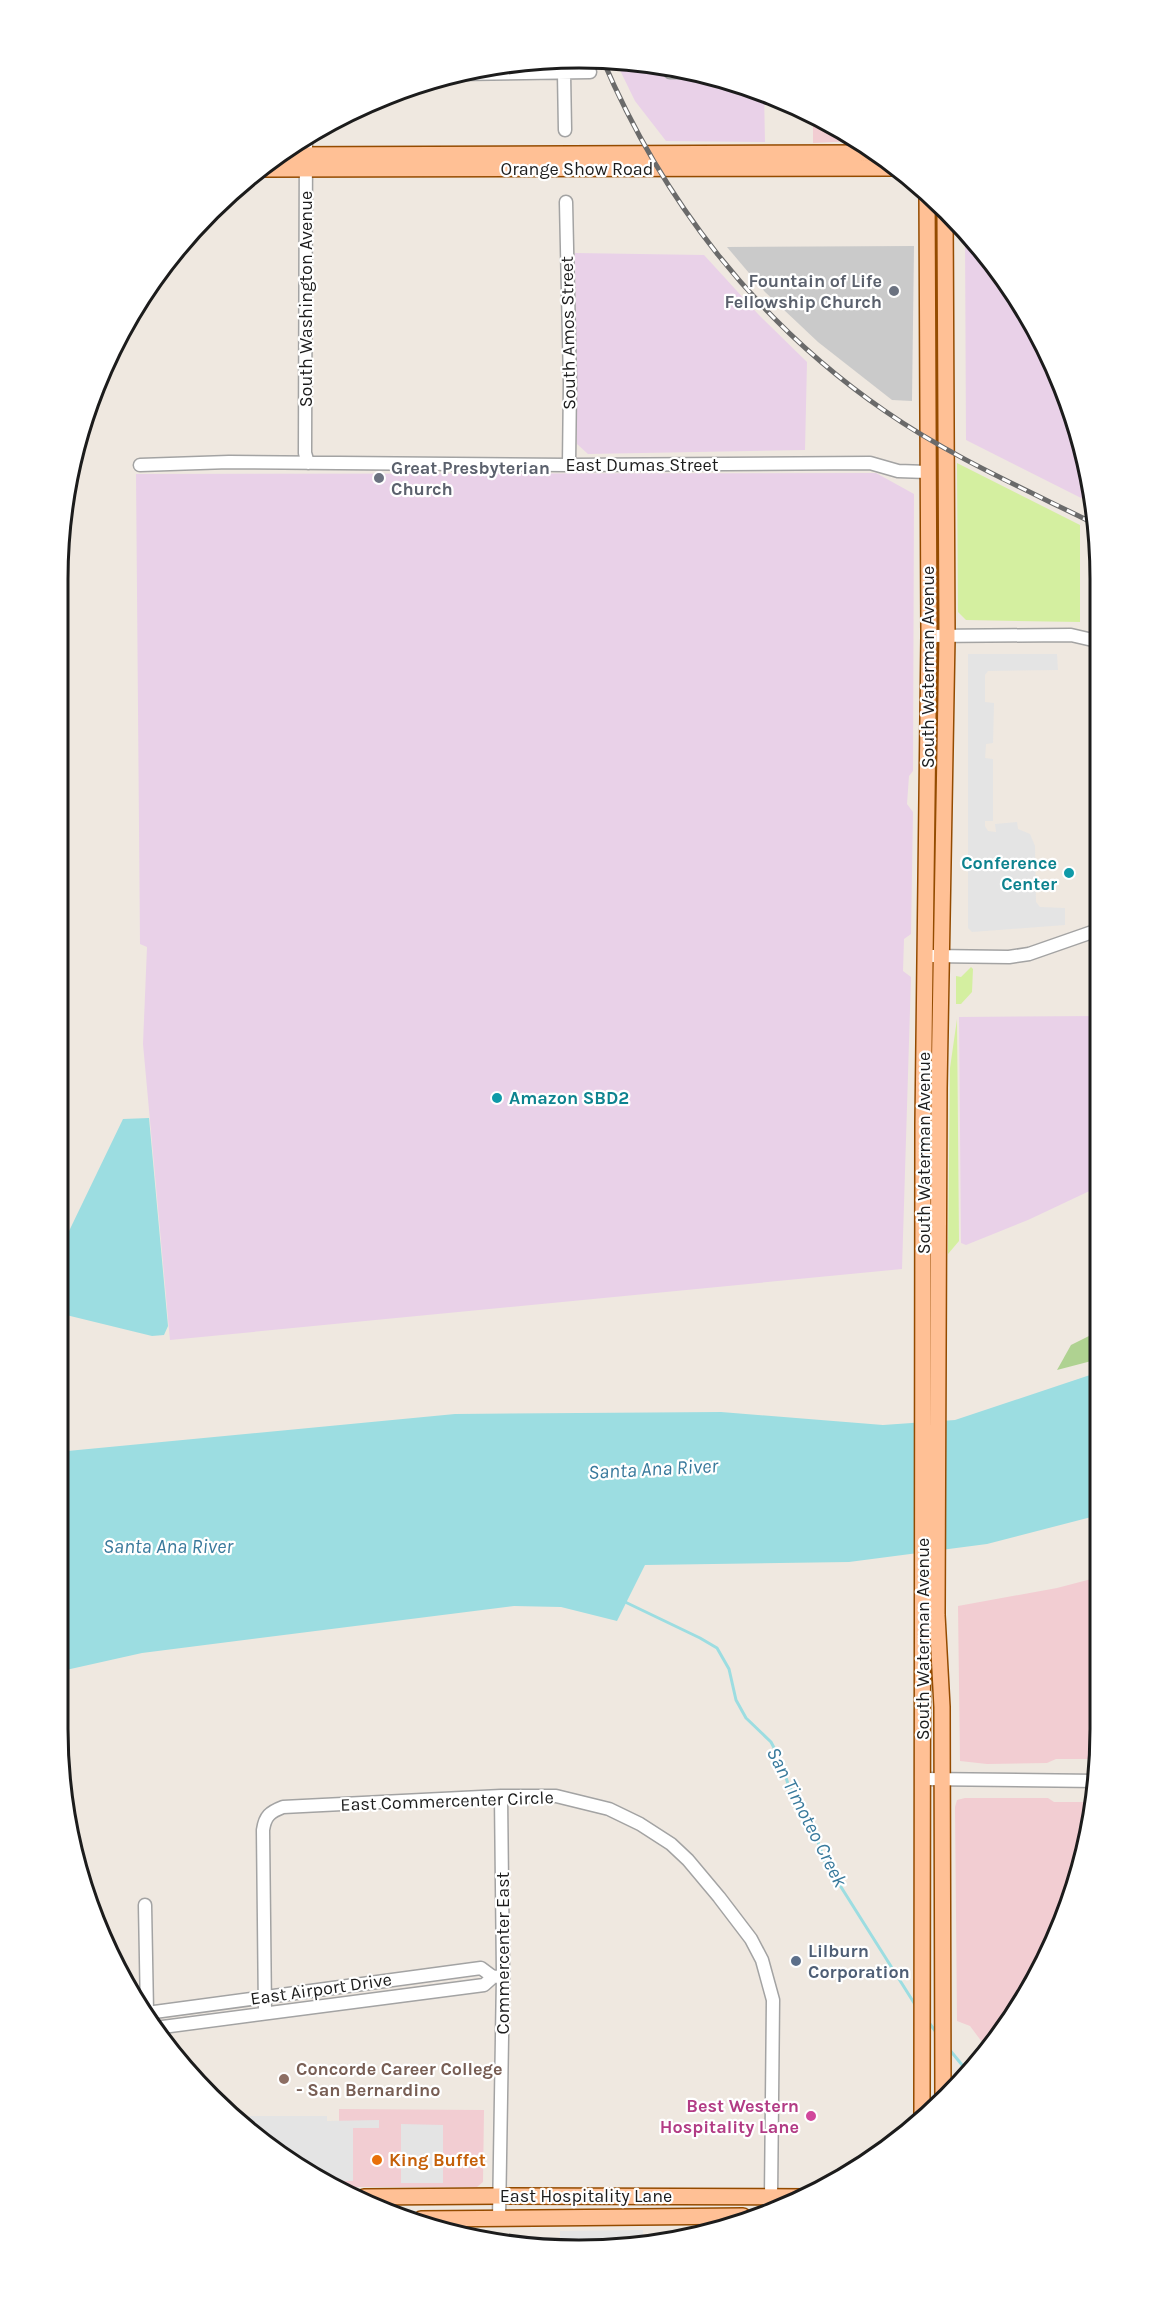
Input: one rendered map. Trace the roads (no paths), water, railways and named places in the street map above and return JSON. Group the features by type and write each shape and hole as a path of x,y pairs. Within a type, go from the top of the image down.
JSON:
{"main road":[{"name":"Orange Show Road","path":"278,166 306,162 862,153"},
{"name":"Orange Show Road","path":"290,157 306,162 883,168"},
{"name":"South Waterman Avenue","path":"922,2107 923,1779 931,1566 930,1299 923,1124 929,636 927,204"},
{"name":"South Waterman Avenue","path":"930,1299 942,956 947,637 945,221"},
{"name":"South Waterman Avenue","path":"931,1566 942,1780 944,2087"},
{"name":"East Hospitality Lane","path":"376,2198 782,2198"},
{"name":"East Hospitality Lane","path":"437,2219 730,2216"}],"street":[{"path":"502,74 590,72"},
{"path":"564,73 565,130"},
{"name":"South Washington Avenue","path":"306,147 305,453 308,463"},
{"name":"South Amos Street","path":"566,202 570,384 569,465"},
{"name":"East Dumas Street","path":"140,465 870,463 898,471 927,472"},
{"path":"929,636 1071,635 1090,639"},
{"path":"926,956 1009,957 1029,954 1090,933"},
{"path":"923,1779 1087,1781"},
{"name":"East Commercenter Circle","path":"265,1996 263,1830 269,1812 283,1807 501,1796 556,1796 609,1809 640,1824 671,1844 688,1860 750,1937 762,1960 772,2000 771,2198"},
{"name":"Commercenter East","path":"499,2218 498,1976 501,1796"},
{"path":"145,1905 147,2001"},
{"name":"East Airport Drive","path":"153,2011 481,1968 498,1976"},
{"name":"East Airport Drive","path":"164,2027 484,1985 498,1976"},
{"path":"265,1996 265,2013"}],"water":[{"path":"149,1118 168,1326 164,1335 152,1336 68,1315 68,1233 123,1119"},
{"name":"Santa Ana River","path":"1090,1375 1090,1517 987,1544 849,1562 645,1565 617,1621 561,1607 514,1606 142,1653 68,1670 68,1451 455,1414 721,1412 883,1425 955,1420"}],"waterway":[{"name":"San Timoteo Creek","path":"623,1601 717,1648 729,1669 736,1700 746,1718 771,1742 781,1761 788,1784 812,1823 824,1860 916,2006"},
{"name":"San Timoteo Creek","path":"927,2020 936,2032"},
{"name":"San Timoteo Creek","path":"949,2049 963,2066"}],"railway":[{"path":"607,69 654,161 684,209 718,255 795,339 839,376 910,428 989,472 1087,520"}],"place":[{"name":"Fountain of Life Fellowship Church","path":"894,291"},
{"name":"Great Presbyterian Church","path":"379,478"},
{"name":"Conference Center","path":"1069,873"},
{"name":"Amazon SBD2","path":"497,1098"},
{"name":"Lilburn Corporation","path":"796,1961"},
{"name":"Concorde Career College - San Bernardino","path":"284,2079"},
{"name":"Best Western Hospitality Lane","path":"811,2116"},
{"name":"King Buffet","path":"377,2160"}]}
